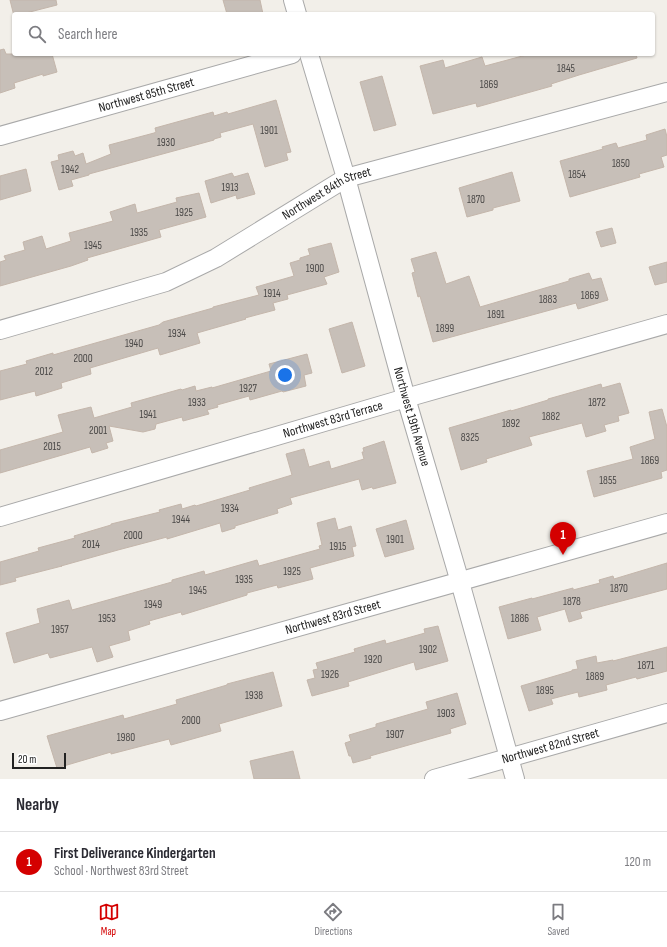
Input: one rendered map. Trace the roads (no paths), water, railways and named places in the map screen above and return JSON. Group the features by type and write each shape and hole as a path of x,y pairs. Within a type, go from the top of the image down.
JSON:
{"street":[{"path":"293,0 296,12"},
{"name":"Northwest 85th Street","path":"0,136 285,56"},
{"name":"Northwest 19th Avenue","path":"310,56 346,178 406,398 460,582 515,779"},
{"name":"Northwest 84th Street","path":"0,330 166,282 216,258 346,178 667,92"},
{"name":"Northwest 83rd Terrace","path":"0,517 406,398 667,324"},
{"name":"Northwest 83rd Street","path":"0,711 667,524"},
{"name":"Northwest 82nd Street","path":"434,779 667,713"}],"place":[{"name":"First Deliverance Kindergarten","path":"563,555"}]}
